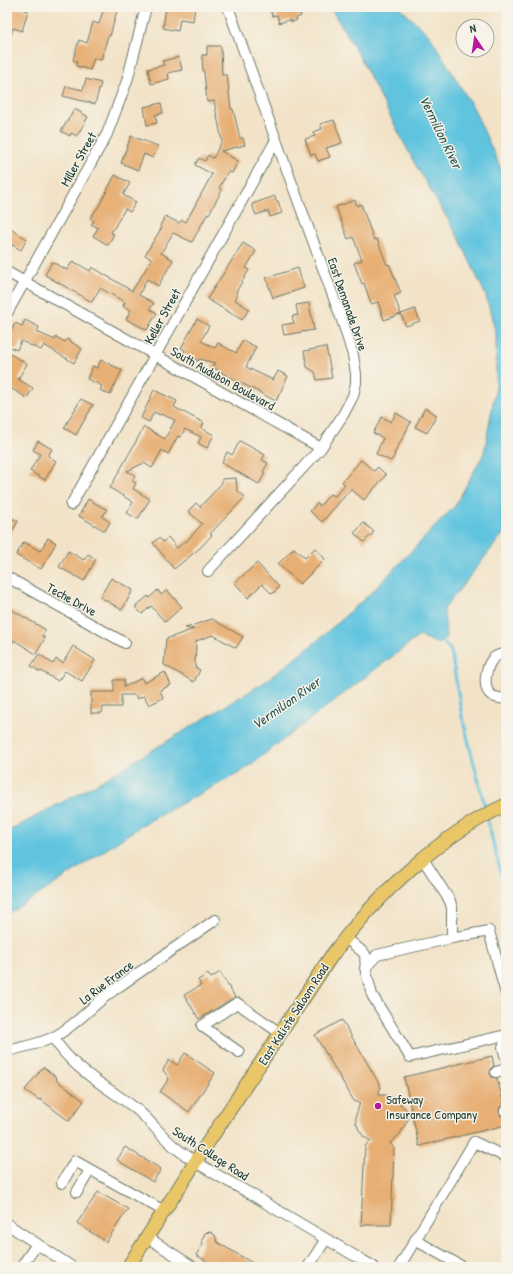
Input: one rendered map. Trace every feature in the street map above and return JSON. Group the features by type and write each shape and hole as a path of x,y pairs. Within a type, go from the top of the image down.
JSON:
{"main road":[{"name":"East Kaliste Saloom Road","path":"128,1267 280,1033 332,954 345,937 366,912 386,892 435,849 466,827 505,806"}],"street":[{"name":"Miller Street","path":"7,313 107,134 127,81 146,7"},
{"name":"East Demanade Drive","path":"208,571 321,448 338,424 353,396 356,383 353,355 343,323 228,7"},
{"name":"Keller Street","path":"72,505 276,140"},
{"name":"South Audubon Boulevard","path":"7,272 321,448"},
{"name":"Teche Drive","path":"7,577 125,643"},
{"path":"506,654 501,654 492,660 488,666 486,684 490,694 494,697 506,699"},
{"path":"423,859 450,902 452,908 452,938"},
{"name":"La Rue France","path":"7,1051 42,1042 53,1037 81,1018 112,991 215,920"},
{"path":"365,968 377,955 489,931 506,994"},
{"path":"345,937 365,954 365,968 372,995 410,1057 506,1035"},
{"path":"238,1052 202,1026 237,1003 280,1033"},
{"name":"South College Road","path":"53,1037 59,1048 86,1074 135,1108 177,1149 374,1267"},
{"path":"506,1039 504,1047 506,1058"},
{"path":"496,1072 506,1069"},
{"path":"399,1267 474,1142 506,1157"},
{"path":"62,1183 75,1161 164,1211"},
{"path":"77,1192 90,1170"},
{"path":"7,1224 72,1267"},
{"path":"147,1237 193,1267"},
{"path":"308,1267 326,1239"},
{"path":"414,1240 463,1267"},
{"path":"21,1267 37,1244"}],"water":[{"name":"Vermilion River","path":"330,7 399,7 430,36 474,109 506,180 506,530 444,609 446,637 439,644 419,636 241,772 145,823 46,890 7,914 7,832 98,783 265,682 317,641 372,592 455,506 484,453 496,386 496,334 486,296 460,240 415,164 356,50"}],"building":[{"path":"7,7 15,7 28,11 22,31 13,28 9,43 7,43"},
{"path":"104,7 118,7 110,36 108,36 101,60 94,58 90,70 76,66 77,62 73,60 79,40 87,43 93,22 99,24"},
{"path":"166,7 195,7 193,21 180,19 178,31 163,28"},
{"path":"270,7 298,7 301,16 292,22 289,20 279,23 277,15 272,16"},
{"path":"207,46 221,46 222,75 227,75 231,109 233,109 240,138 243,138 245,145 221,151 238,161 232,173 228,172 219,188 222,190 209,214 208,213 192,242 173,233 161,253 173,260 158,286 147,279 139,295 154,303 150,309 157,313 147,330 126,319 131,310 123,306 125,302 100,288 92,302 45,275 52,262 67,270 73,261 90,271 92,267 132,291 152,259 145,255 162,227 160,226 165,216 179,223 182,220 186,222 212,174 195,165 199,158 205,161 208,155 213,158 222,141 214,101 207,102 202,55 207,55"},
{"path":"179,57 182,70 168,73 169,79 151,84 148,69 164,65 162,61"},
{"path":"86,79 101,83 95,104 63,96 66,86 83,90"},
{"path":"161,103 163,113 155,115 157,123 147,125 144,107"},
{"path":"75,109 88,117 77,136 71,133 70,136 61,131"},
{"path":"334,120 342,143 326,148 330,157 318,161 315,154 311,155 305,139 315,136 313,132 322,129 320,124"},
{"path":"131,136 158,146 153,158 144,154 138,170 121,163"},
{"path":"115,175 130,183 123,195 136,202 130,212 125,209 111,233 114,234 108,245 93,236 98,228 91,224 94,221 90,218 99,206"},
{"path":"275,196 282,213 270,217 268,211 256,215 252,204"},
{"path":"355,200 357,206 361,204 374,240 377,239 387,265 389,264 401,293 394,296 401,314 384,320 378,302 371,304 364,283 362,284 354,263 362,260 353,237 348,239 336,207"},
{"path":"7,227 27,239 21,250 7,242"},
{"path":"243,243 256,251 246,268 249,270 236,292 238,294 235,300 249,309 242,320 207,299"},
{"path":"298,268 304,288 273,298 266,278"},
{"path":"309,303 314,330 284,335 282,325 294,323 292,316 298,315 296,305"},
{"path":"415,309 420,321 406,326 401,314"},
{"path":"197,319 209,326 201,341 215,348 218,343 236,353 243,340 256,347 246,367 273,380 278,371 288,376 276,401 212,367 215,363 199,359 198,361 184,354 185,350 181,348"},
{"path":"25,320 39,327 37,332 55,340 56,337 65,342 67,339 82,349 74,363 44,345 41,350 21,341 17,350 7,346 7,341 15,323 22,326"},
{"path":"326,347 332,378 317,380 315,372 307,367 304,351"},
{"path":"7,352 27,364 18,379 33,388 27,398 7,386"},
{"path":"101,360 122,370 110,395 100,390 102,386 87,379 93,366 97,368"},
{"path":"154,390 177,401 174,407 204,423 201,428 214,435 207,448 198,443 201,437 185,429 181,437 178,436 168,454 162,450 152,468 144,463 127,471 135,475 132,481 136,483 133,489 150,499 138,519 127,513 133,502 110,488 144,427 165,439 175,420 154,412 149,422 141,418"},
{"path":"81,399 93,405 76,435 64,428"},
{"path":"425,408 437,415 427,433 415,427"},
{"path":"396,413 411,422 391,461 376,454 383,438 373,433 382,417 391,422"},
{"path":"38,441 52,449 48,456 56,461 45,480 30,471 40,454 33,450"},
{"path":"240,441 265,455 262,460 268,463 259,484 222,463 227,452 232,455"},
{"path":"361,460 374,471 378,467 386,475 364,500 351,489 322,522 310,511 317,503 320,506 330,494 335,496 345,484 342,482"},
{"path":"236,478 237,490 245,497 210,534 212,535 200,548 174,569 153,543 159,538 163,542 168,537 177,548 185,541 186,542 202,524 188,511 196,503 200,507 222,483 222,479"},
{"path":"88,499 107,510 102,517 110,522 105,531 79,516"},
{"path":"7,516 18,521 7,541"},
{"path":"364,523 374,532 364,542 354,533"},
{"path":"48,538 56,543 41,569 16,555 24,542 40,551"},
{"path":"294,548 305,558 315,548 325,559 300,584 278,564"},
{"path":"68,551 84,560 88,554 96,559 84,581 59,567"},
{"path":"257,563 279,587 272,594 262,584 248,598 235,583"},
{"path":"111,578 133,590 122,610 100,597"},
{"path":"158,590 161,595 167,590 182,607 165,622 151,606 142,614 135,607"},
{"path":"7,607 46,630 42,636 45,638 36,654 14,640 7,653"},
{"path":"212,619 243,637 236,648 213,635 196,641 195,667 200,670 194,682 164,665 166,639 194,629 185,628"},
{"path":"73,646 95,660 82,681 65,671 58,681 31,666 39,654 53,664 56,659 63,663"},
{"path":"165,672 171,685 160,690 163,698 149,705 144,696 137,699 135,695 121,695 121,707 103,707 102,713 91,713 91,692 114,692 114,680 124,680 124,687 142,678 144,683"},
{"path":"220,972 235,997 199,1019 184,995 201,985 198,980 208,974 211,978"},
{"path":"342,1020 381,1087 378,1095 386,1095 394,1098 411,1114 400,1134 390,1143 394,1148 391,1225 361,1225 365,1146 371,1141 364,1137 356,1123 356,1115 360,1103 354,1101 315,1035"},
{"path":"185,1053 215,1073 189,1112 160,1092 169,1078 163,1070 169,1060 177,1065"},
{"path":"492,1056 494,1066 491,1068 490,1073 492,1077 497,1078 504,1105 500,1107 499,1111 501,1116 506,1118 506,1125 419,1146 404,1077"},
{"path":"43,1067 57,1078 56,1080 84,1101 69,1121 40,1099 39,1100 25,1090"},
{"path":"125,1147 161,1169 153,1182 117,1160"},
{"path":"98,1192 128,1209 106,1242 77,1223"},
{"path":"210,1232 215,1235 217,1242 259,1267 217,1267 196,1255 203,1244 202,1240 205,1233"}],"waterway":[{"path":"440,638 451,651 462,716 486,811"},
{"path":"487,818 506,894"}],"place":[{"name":"Safeway Insurance Company","path":"378,1106"}]}
